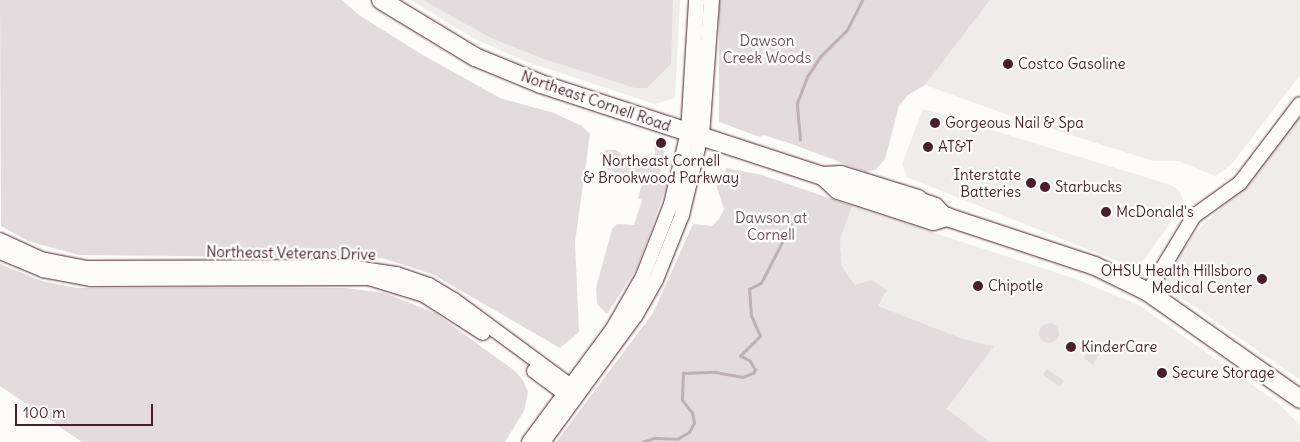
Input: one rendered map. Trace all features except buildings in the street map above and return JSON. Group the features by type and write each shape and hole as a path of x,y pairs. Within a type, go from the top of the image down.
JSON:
{"highway":[{"name":"Northeast Cornell Road","path":"380,0 438,37 502,69 823,176 841,176 918,199"},
{"name":"Northeast Cornell Road","path":"823,176 838,190 933,220 947,217 1095,266 1148,292 1300,399"}],"main road":[{"path":"695,134 696,0"},
{"path":"695,134 711,0"},
{"name":"Northeast Cornell Road","path":"918,199 935,205 947,217"}],"street":[{"path":"1148,292 1194,216 1240,183 1300,104"},
{"path":"542,442 615,324 651,259 695,134"},
{"name":"Northeast Veterans Drive","path":"0,240 41,259 87,268 349,267 388,271 429,285 454,300 572,393"},
{"name":"Northeast Veterans Drive","path":"0,252 43,270 91,279 349,277 390,282 445,306 572,393"},
{"path":"529,442 572,393"}],"shaded area":[{"path":"411,0 680,0 675,98 655,104 527,62 473,38"},
{"path":"990,0 1300,0 1300,75 1231,165 1215,176 1179,161 1153,161 1011,116 925,85"},
{"path":"923,109 1171,185 1180,191 1184,204 1144,260 1136,265 1127,265 907,177 902,164"},
{"path":"1300,112 1299,379 1173,292 1167,281 1170,267 1197,231 1240,189"},
{"path":"852,206 1073,278 1139,305 1278,403 1300,425 1300,442 990,442 947,410 994,346 963,339 877,306 884,297 855,285 842,266 840,240"}],"green space":[{"path":"0,0 342,0 359,15 421,54 500,98 554,113 582,126 590,134 575,242 579,332 560,348 432,274 382,258 79,255 28,241 1,226"},
{"path":"423,0 673,0 671,64 647,88 635,88 544,59 491,38"},
{"name":"Dawson Creek Woods","path":"719,0 990,0 925,85 908,95 899,106 885,159 875,170 866,172 792,144 763,135 760,137 719,122"},
{"path":"654,139 662,141 665,156 659,176 667,185 637,268 607,314 597,304 596,288 612,229 617,224 634,225 642,200 638,198 643,181 607,170 611,158 602,154 606,150 616,150 635,165 644,166 655,154"},
{"name":"Dawson at Cornell","path":"727,168 762,175 852,206 840,240 842,266 855,285 872,280 887,290 878,306 963,339 994,346 947,409 990,442 556,442 653,313 693,224 712,226 719,219 724,209 716,185"},
{"path":"0,264 42,281 77,288 346,288 385,293 435,313 515,371 523,380 528,392 524,411 505,442 82,442 0,386"},
{"path":"1049,323 1056,326 1059,333 1056,340 1049,343 1042,340 1039,333 1042,326"},
{"path":"1098,340 1104,345 1093,365 1084,358"},
{"path":"1047,369 1064,381 1060,387 1043,375"}],"waterway":[{"path":"800,140 797,103 807,77 820,57 847,30 862,0"},
{"path":"642,442 654,438 677,439 689,432 694,423 692,413 682,400 683,373 715,372 743,377 753,373 755,370 750,361 740,356 760,336 751,316 749,289 761,283 796,215"}],"place":[{"name":"Costco Gasoline","path":"1008,64"},
{"name":"Gorgeous Nail & Spa","path":"935,123"},
{"name":"Northeast Cornell & Brookwood Parkway","path":"661,143"},
{"name":"AT&T","path":"928,147"},
{"name":"Interstate Batteries","path":"1031,183"},
{"name":"Starbucks","path":"1045,187"},
{"name":"McDonald's","path":"1106,212"},
{"name":"OHSU Health Hillsboro Medical Center","path":"1262,279"},
{"name":"Chipotle","path":"978,286"},
{"name":"KinderCare","path":"1071,347"},
{"name":"Secure Storage","path":"1162,373"}]}
